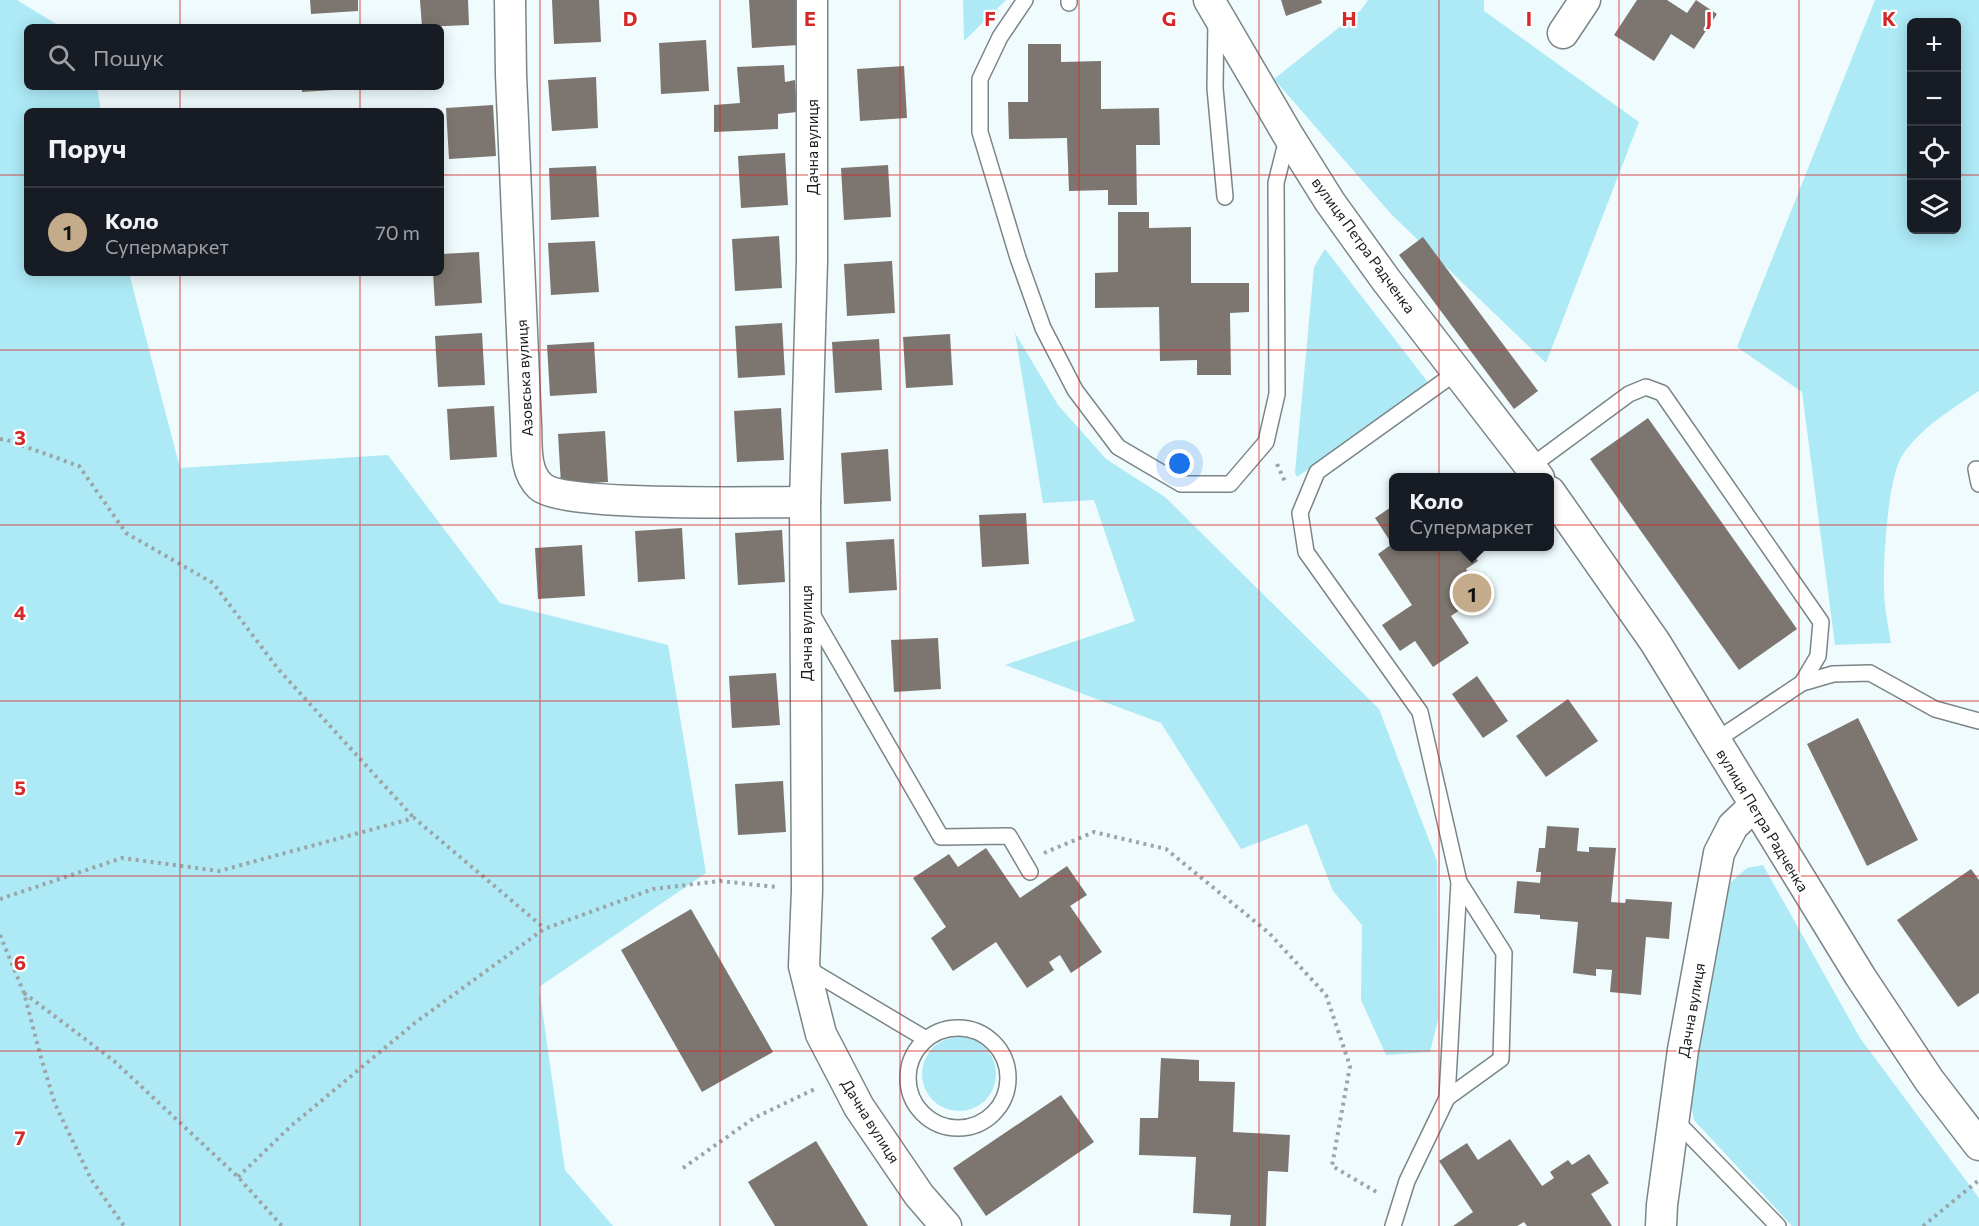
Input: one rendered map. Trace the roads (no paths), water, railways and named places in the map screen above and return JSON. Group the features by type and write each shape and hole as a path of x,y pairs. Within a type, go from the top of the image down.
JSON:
{"street":[{"name":"Азовська вулиця","path":"510,0 511,75 526,425 529,466 533,476 541,487 553,492 599,500 805,502"},
{"name":"Дачна вулиця","path":"812,0 812,261 805,502 807,890 804,966 821,1034 859,1107 919,1195 946,1226"},
{"path":"1563,33 1585,0"},
{"name":"вулиця Петра Радченка","path":"1212,7 1330,202 1386,280 1534,472"},
{"name":"вулиця Петра Радченка","path":"1554,498 1655,642 1860,976 1929,1080 1979,1145"},
{"name":"Дачна вулиця","path":"1661,1226 1683,1050 1719,853 1733,826 1754,806"}],"lane":[{"path":"1025,0 1000,37 980,79 980,132 1018,258 1043,328 1075,390 1118,447 1181,484 1230,484 1266,442 1277,394 1276,183 1288,135"},
{"path":"1212,7 1215,88 1225,197"},
{"path":"1393,1226 1407,1181 1448,1098 1459,882 1420,712 1306,552 1300,513 1317,472 1458,371"},
{"path":"1534,472 1629,394 1646,387 1662,393 1821,622 1818,656 1802,683"},
{"path":"806,604 941,837 1009,836 1027,866"},
{"path":"1715,741 1802,683 1833,674 1870,673 1935,709 1979,721"},
{"path":"1448,1098 1501,1059 1504,953 1459,882"},
{"path":"804,966 926,1039"},
{"path":"965,1028 988,1037 1000,1049 1007,1064 1009,1081 1005,1098 996,1112 983,1123 967,1128 950,1128 934,1123 921,1113 912,1099 908,1083 909,1067 915,1051 926,1039 940,1030 965,1028"},
{"path":"1674,1119 1778,1226"}],"place":[{"name":"Коло","path":"1472,593"}]}
